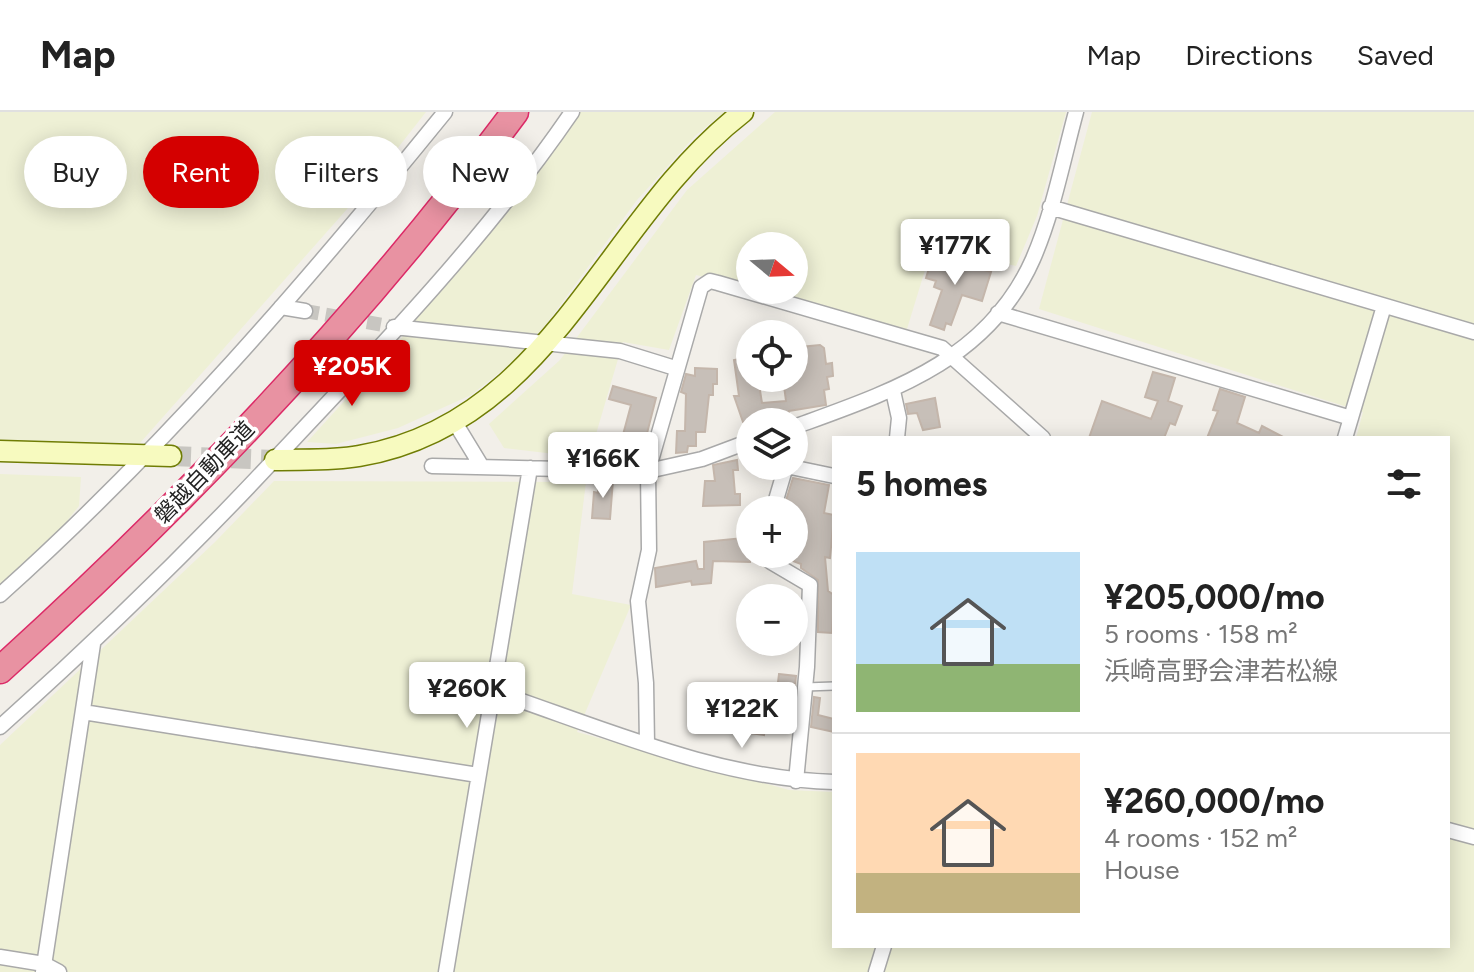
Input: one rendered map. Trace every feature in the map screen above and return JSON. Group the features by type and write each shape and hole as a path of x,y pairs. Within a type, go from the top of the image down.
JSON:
{"highway":[{"name":"磐越自動車道","path":"0,670 121,558 238,438 333,335 515,112"}],"main road":[{"path":"275,460 360,456 394,448 454,421 512,382 547,343 670,183 716,134 743,112"},
{"path":"0,451 171,456"}],"street":[{"path":"0,595 144,455 281,307 445,112"},
{"path":"0,727 93,644 275,460 474,241 572,112"},
{"path":"808,422 893,391 953,355 998,313 1033,259 1076,112"},
{"path":"1050,207 1474,332"},
{"path":"647,744 646,683 638,601 649,550 648,471 675,368 701,287 710,281 942,348 1038,436"},
{"path":"1346,436 1384,306"},
{"path":"281,307 305,311"},
{"path":"998,313 1351,418"},
{"path":"395,327 620,351 675,368"},
{"path":"893,391 899,418 897,436"},
{"path":"454,421 482,467"},
{"path":"432,466 648,471 702,459 736,446"},
{"path":"446,972 530,468"},
{"path":"808,471 832,476"},
{"path":"778,568 810,585 796,781"},
{"path":"43,968 93,644"},
{"path":"493,691 647,744 781,780 832,782"},
{"path":"83,712 478,775"},
{"path":"1450,831 1474,837"},
{"path":"876,972 883,948"},
{"path":"0,957 59,972"}],"lane":[{"path":"805,687 832,686"}],"green space":[{"path":"0,112 426,112 407,136 275,136 275,208 348,208 140,443 0,440"},
{"path":"579,112 724,112 695,136 637,200 547,323 514,361 471,395 398,428 336,444 307,442 400,340 504,208 537,208 537,165"},
{"path":"775,112 1066,112 1037,216 1016,266 932,247 907,329 808,303 808,232 736,232 736,285 696,275 669,350 623,342 589,458 504,448 489,424 560,360 687,190"},
{"path":"1092,112 1474,112 1474,972 0,972 0,745 215,542 274,481 586,482 572,594 631,605 577,732 789,790 832,792 832,948 1450,948 1450,436 1357,436 1363,412 1039,309"},
{"path":"0,474 81,477 79,506 63,526 0,585"}],"building":[{"path":"933,255 991,272 982,301 962,295 951,325 946,323 944,330 930,325 942,290 934,287 936,281 926,278"},
{"path":"820,345 824,348 826,364 832,363 833,376 827,377 829,389 824,390 826,405 738,408 734,396 739,396 738,392 760,392 762,403 786,401 785,392 808,392 808,346"},
{"path":"695,368 717,369 717,384 713,384 713,395 709,395 705,432 696,432 696,446 688,446 687,452 676,453 677,431 685,431 686,394 681,392 686,374 695,376"},
{"path":"1153,372 1175,378 1168,401 1182,406 1175,425 1170,423 1165,436 1090,436 1102,401 1151,419 1158,401 1145,397"},
{"path":"613,386 656,398 643,449 631,445 627,460 617,457 631,405 609,399"},
{"path":"1220,389 1245,397 1237,423 1259,433 1262,426 1281,436 1208,436 1218,411 1213,410"},
{"path":"935,398 940,427 923,430 917,413 908,414 906,404"},
{"path":"736,460 736,470 733,470 735,494 740,496 736,496 736,505 703,506 705,481 715,481 713,465"},
{"path":"599,480 613,480 610,519 592,518 594,492 598,493"},
{"path":"792,480 829,485 824,513 832,515 830,558 825,557 828,591 832,594 832,633 818,632 818,580 801,568 808,568 808,496 787,496"},
{"path":"736,539 736,562 713,561 711,583 692,585 691,581 656,587 655,568 696,561 698,569 704,569 704,542"},
{"path":"779,674 796,676 792,715 785,717 774,715"},
{"path":"814,697 820,698 818,715 832,718 832,732 811,727"},
{"path":"752,706 767,708 764,735 749,733"}],"tunnel":[{"path":"305,311 389,326"},
{"path":"171,456 275,460"}]}
